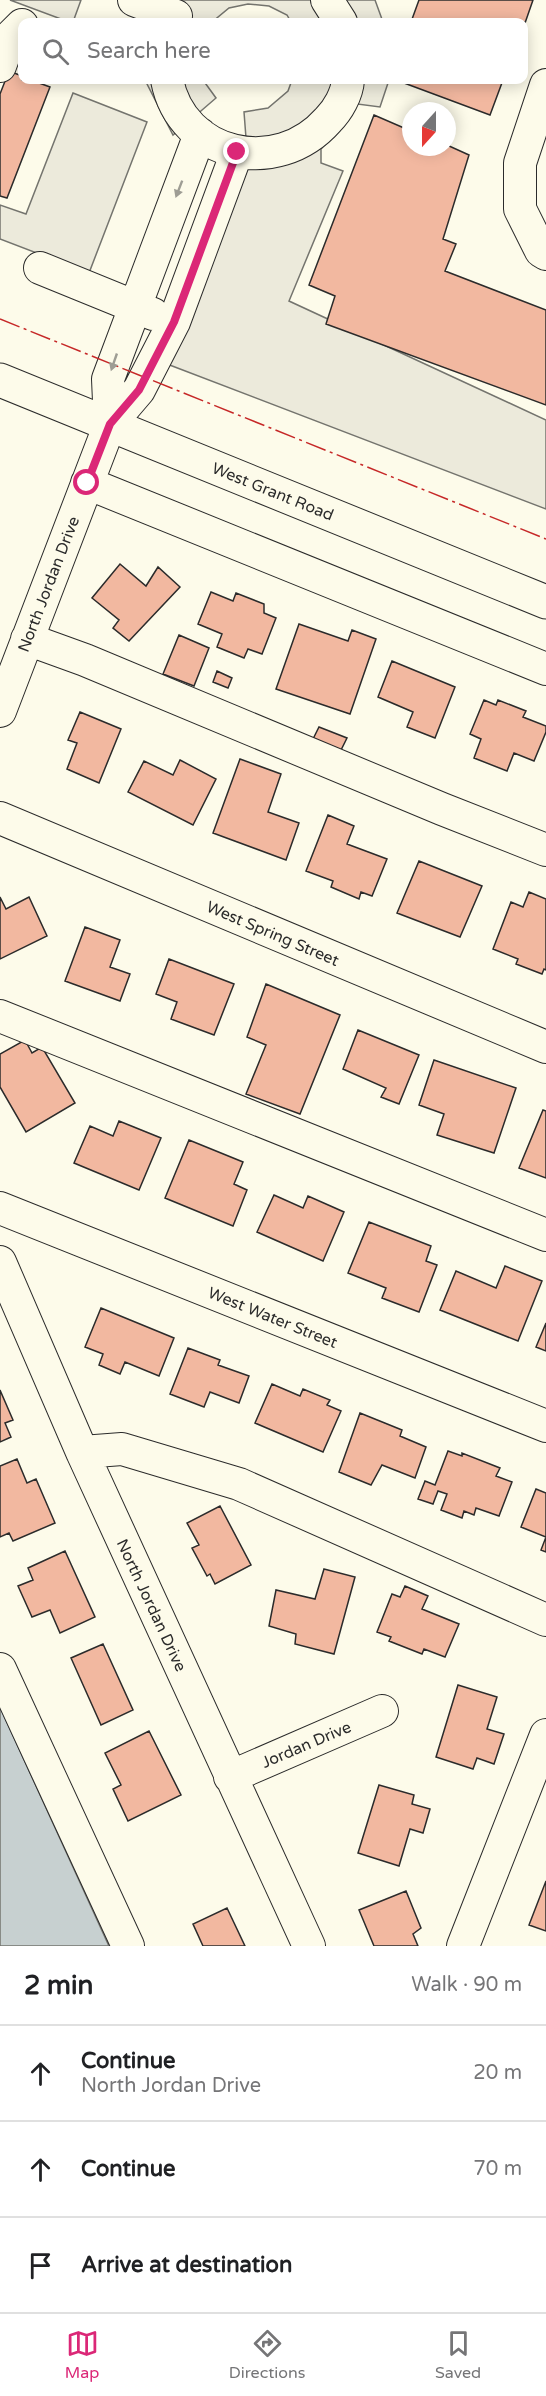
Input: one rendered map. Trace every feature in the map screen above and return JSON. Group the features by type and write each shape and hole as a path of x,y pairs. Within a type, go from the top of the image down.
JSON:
{"main road":[{"name":"West Grant Road","path":"0,380 546,602"}],"street":[{"path":"134,0 179,13"},
{"path":"327,0 338,18"},
{"path":"0,66 11,36 18,29"},
{"path":"168,84 169,92 182,115 200,134 218,145 237,152 255,154 273,153 291,148 316,134 336,111 346,84"},
{"path":"546,85 520,163 520,209 541,251 546,254"},
{"path":"110,424 108,379 200,134"},
{"path":"110,424 139,390 174,322 237,152"},
{"path":"40,268 174,322"},
{"name":"North Jordan Drive","path":"0,711 110,424"},
{"path":"87,483 546,669"},
{"path":"27,639 85,660 432,805 546,850"},
{"name":"West Spring Street","path":"0,818 546,1047"},
{"path":"0,1016 546,1235"},
{"name":"West Water Street","path":"0,1208 546,1426"},
{"name":"North Jordan Drive","path":"0,1262 82,1452 309,1946"},
{"path":"82,1452 123,1449 239,1484 546,1620"},
{"path":"0,1669 128,1946"},
{"name":"Jordan Drive","path":"230,1777 382,1711"},
{"path":"463,1946 546,1735"}],"shaded area":[{"path":"10,0 81,0 74,18 58,18"},
{"path":"157,0 375,0 382,18 289,18 269,6 248,4 229,8 217,18 150,18"},
{"path":"147,84 206,84 216,98 173,135"},
{"path":"291,84 388,84 380,107 350,103 339,129 321,149 321,163 343,171 289,301 546,420 546,509 167,364 247,151 244,112 268,108 288,91"},
{"path":"73,93 147,122 89,273 0,239 0,205 26,214"},
{"path":"0,1707 109,1946 0,1946"}],"building":[{"path":"419,0 533,0 527,18 412,18"},
{"path":"9,71 18,74 18,84 42,84 50,87 7,198 0,196 0,94"},
{"path":"407,84 502,84 490,115"},
{"path":"374,115 402,127 402,156 456,156 456,149 469,155 443,239 456,244 445,271 546,310 546,405 326,324 335,296 309,285"},
{"path":"120,564 146,586 158,567 180,587 129,641 113,628 119,620 92,598"},
{"path":"211,592 233,601 236,593 264,604 264,613 276,618 262,654 248,649 244,658 217,647 222,634 198,624"},
{"path":"299,624 348,641 352,630 376,639 350,714 276,689"},
{"path":"179,635 209,648 194,686 163,674"},
{"path":"392,661 455,687 435,738 407,727 413,712 378,697"},
{"path":"217,671 232,678 228,688 213,682"},
{"path":"484,700 496,705 498,700 526,711 523,717 546,726 546,732 534,761 514,753 507,771 474,758 481,739 470,734"},
{"path":"80,712 121,729 99,783 67,769 77,743 68,740"},
{"path":"319,727 347,738 341,750 313,739"},
{"path":"240,759 281,774 268,812 299,823 286,860 213,833"},
{"path":"180,760 216,779 193,825 128,792 144,761 173,775"},
{"path":"328,815 354,826 347,844 387,859 372,896 361,892 359,899 331,887 333,881 306,871"},
{"path":"419,861 482,886 460,937 397,913"},
{"path":"529,892 546,899 546,970 544,969 542,974 516,964 518,959 493,949 511,902 523,907"},
{"path":"0,897 6,909 29,897 47,936 0,959"},
{"path":"85,927 120,940 110,967 130,974 120,1001 65,981"},
{"path":"169,959 234,984 214,1035 171,1019 177,1002 156,994"},
{"path":"266,984 340,1015 300,1114 246,1094 266,1045 247,1037"},
{"path":"358,1030 419,1055 399,1104 381,1097 386,1088 343,1069"},
{"path":"25,1040 32,1053 42,1047 75,1103 26,1132 0,1087 0,1054"},
{"path":"434,1060 516,1088 494,1153 437,1135 444,1114 419,1105"},
{"path":"543,1110 546,1111 546,1178 519,1168"},
{"path":"119,1121 161,1138 139,1190 74,1163 90,1126 113,1136"},
{"path":"189,1140 243,1162 234,1184 247,1190 233,1226 165,1198"},
{"path":"274,1195 303,1208 308,1196 344,1212 323,1261 257,1232"},
{"path":"369,1222 431,1246 426,1261 437,1265 419,1312 382,1298 386,1288 348,1273"},
{"path":"505,1266 542,1281 518,1341 440,1310 456,1271 496,1288"},
{"path":"101,1308 174,1338 159,1376 125,1362 120,1374 99,1365 103,1354 85,1347"},
{"path":"546,1323 546,1351 536,1347"},
{"path":"188,1348 220,1360 218,1365 249,1376 239,1403 210,1392 204,1407 170,1394"},
{"path":"272,1384 300,1396 303,1389 330,1400 327,1405 341,1411 323,1452 255,1423"},
{"path":"0,1390 13,1420 5,1423 11,1437 0,1442"},
{"path":"360,1413 402,1430 400,1436 426,1447 415,1478 382,1465 371,1485 339,1472"},
{"path":"448,1451 462,1456 462,1453 500,1468 496,1476 512,1482 499,1516 476,1508 474,1515 464,1511 462,1518 441,1510 447,1494 438,1491 433,1504 418,1499 425,1481 435,1485"},
{"path":"17,1459 27,1483 36,1479 55,1523 13,1541 9,1533 0,1537 0,1466"},
{"path":"536,1489 546,1493 546,1537 521,1527"},
{"path":"220,1506 251,1565 215,1584 210,1574 207,1576 192,1548 199,1545 187,1523"},
{"path":"546,1537 546,1552 541,1550"},
{"path":"65,1551 95,1617 60,1633 50,1610 32,1617 18,1586 33,1580 28,1568"},
{"path":"324,1569 355,1577 334,1654 295,1644 296,1634 269,1626 276,1590 315,1599"},
{"path":"405,1586 428,1596 422,1609 459,1624 445,1657 424,1649 422,1654 389,1641 391,1637 377,1632 392,1594 400,1597"},
{"path":"103,1644 133,1710 101,1725 71,1658"},
{"path":"458,1685 497,1697 487,1729 504,1734 494,1764 477,1758 473,1769 436,1757"},
{"path":"149,1731 181,1795 128,1821 113,1789 121,1785 105,1753"},
{"path":"379,1785 414,1795 412,1804 430,1809 423,1833 410,1829 399,1866 358,1853"},
{"path":"546,1881 546,1931 529,1925"},
{"path":"406,1891 421,1928 413,1934 418,1946 374,1946 359,1910"},
{"path":"227,1908 245,1946 203,1946 193,1924"}],"power":[{"path":"0,319 546,539"}],"route":[{"path":"87,483 110,424 139,390 174,322 237,152"}]}
